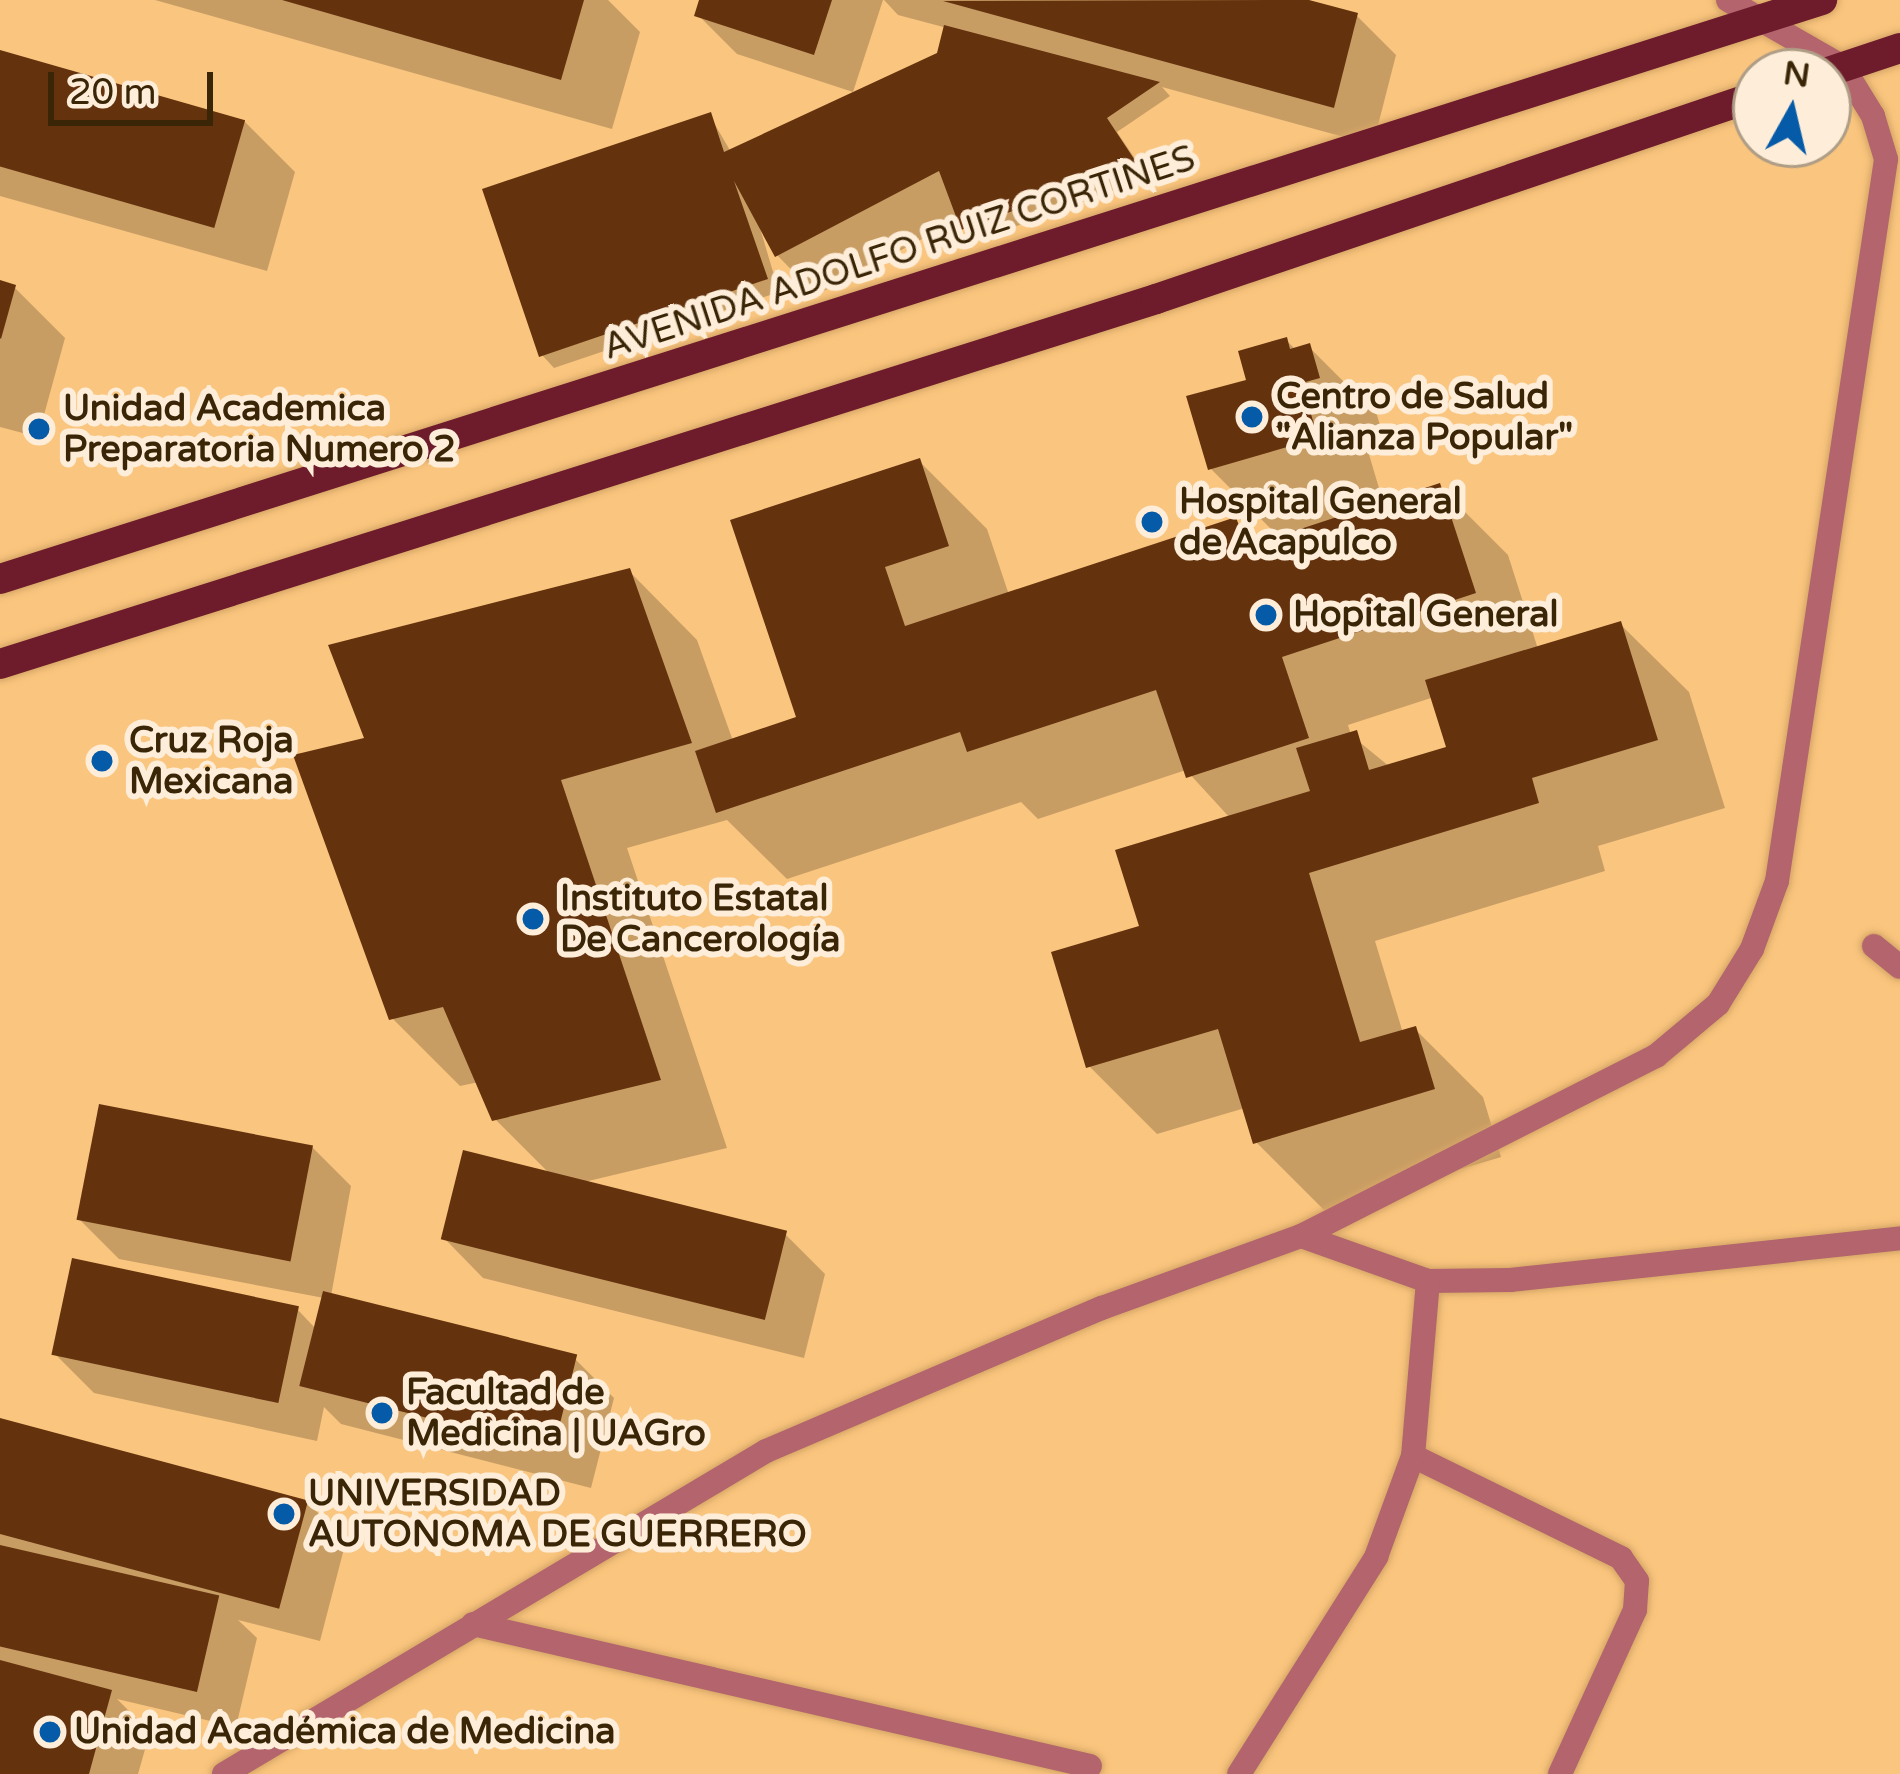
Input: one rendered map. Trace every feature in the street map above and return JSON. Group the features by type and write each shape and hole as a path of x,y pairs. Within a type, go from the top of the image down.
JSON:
{"main road":[{"name":"AVENIDA ADOLFO RUIZ CORTINES","path":"0,579 1759,10 1822,0"},
{"path":"1852,64 1900,48"},
{"path":"0,664 1156,299 1732,104"}],"street":[{"path":"1728,0 1759,10 1807,48"},
{"path":"224,1774 766,1451 1102,1308 1301,1236 1656,1056 1718,1004 1752,949 1781,858 1879,234 1886,159 1873,116 1852,91"},
{"path":"1874,946 1900,967"},
{"path":"1301,1236 1429,1281 1510,1280 1900,1238"},
{"path":"1239,1774 1376,1557 1413,1456 1429,1281"},
{"path":"1413,1456 1622,1558 1637,1581 1635,1610 1560,1774"},
{"path":"473,1624 1090,1766"}],"building":[{"path":"282,0 584,0 561,80"},
{"path":"699,0 832,0 814,55 694,16"},
{"path":"1309,0 1358,13 1334,108 943,1"},
{"path":"944,25 1160,82 1107,118 1138,165 961,230 939,171 775,257 734,181 768,279 539,357 482,189 711,112 724,152 937,53"},
{"path":"0,50 245,120 214,228 0,167"},
{"path":"0,280 16,285 1,339 0,338"},
{"name":"Centro de Salud \"Alianza Popular\"","path":"1287,337 1290,349 1310,343 1320,378 1302,383 1318,438 1208,470 1186,396 1246,380 1238,351"},
{"path":"920,458 949,546 885,567 905,626 1236,517 1246,547 1440,483 1476,593 1282,657 1309,738 1186,778 1156,690 967,752 960,732 716,813 695,751 796,717 730,520"},
{"name":"Instituto Estatal De Cancerología","path":"630,568 692,743 561,780 661,1080 492,1121 443,1007 389,1020 293,755 364,738 328,645"},
{"path":"1621,621 1658,740 1532,778 1539,803 1309,873 1360,1042 1416,1026 1435,1089 1253,1144 1218,1029 1086,1068 1051,952 1139,926 1115,850 1310,791 1296,748 1357,730 1369,770 1446,747 1425,680"},
{"path":"99,1104 313,1146 290,1261 76,1220"},
{"path":"463,1150 787,1231 765,1320 441,1239"},
{"path":"72,1258 299,1306 278,1403 51,1355"},
{"path":"323,1291 577,1354 554,1449 299,1386"},
{"path":"0,1418 308,1501 279,1609 0,1534"},
{"path":"0,1545 219,1596 197,1692 0,1647"},
{"name":"Unidad Académica de Medicina","path":"0,1660 112,1690 89,1774 0,1774"}],"place":[{"name":"Centro de Salud \"Alianza Popular\"","path":"1252,417"},
{"name":"Unidad Academica Preparatoria Numero 2","path":"39,429"},
{"name":"Hospital General de Acapulco","path":"1152,522"},
{"name":"Hopital General","path":"1266,615"},
{"name":"Cruz Roja Mexicana","path":"102,761"},
{"name":"Instituto Estatal De Cancerología","path":"533,919"},
{"name":"Facultad de Medicina | UAGro","path":"382,1413"},
{"name":"UNIVERSIDAD AUTONOMA DE GUERRERO","path":"284,1514"},
{"name":"Unidad Académica de Medicina","path":"50,1732"}]}
